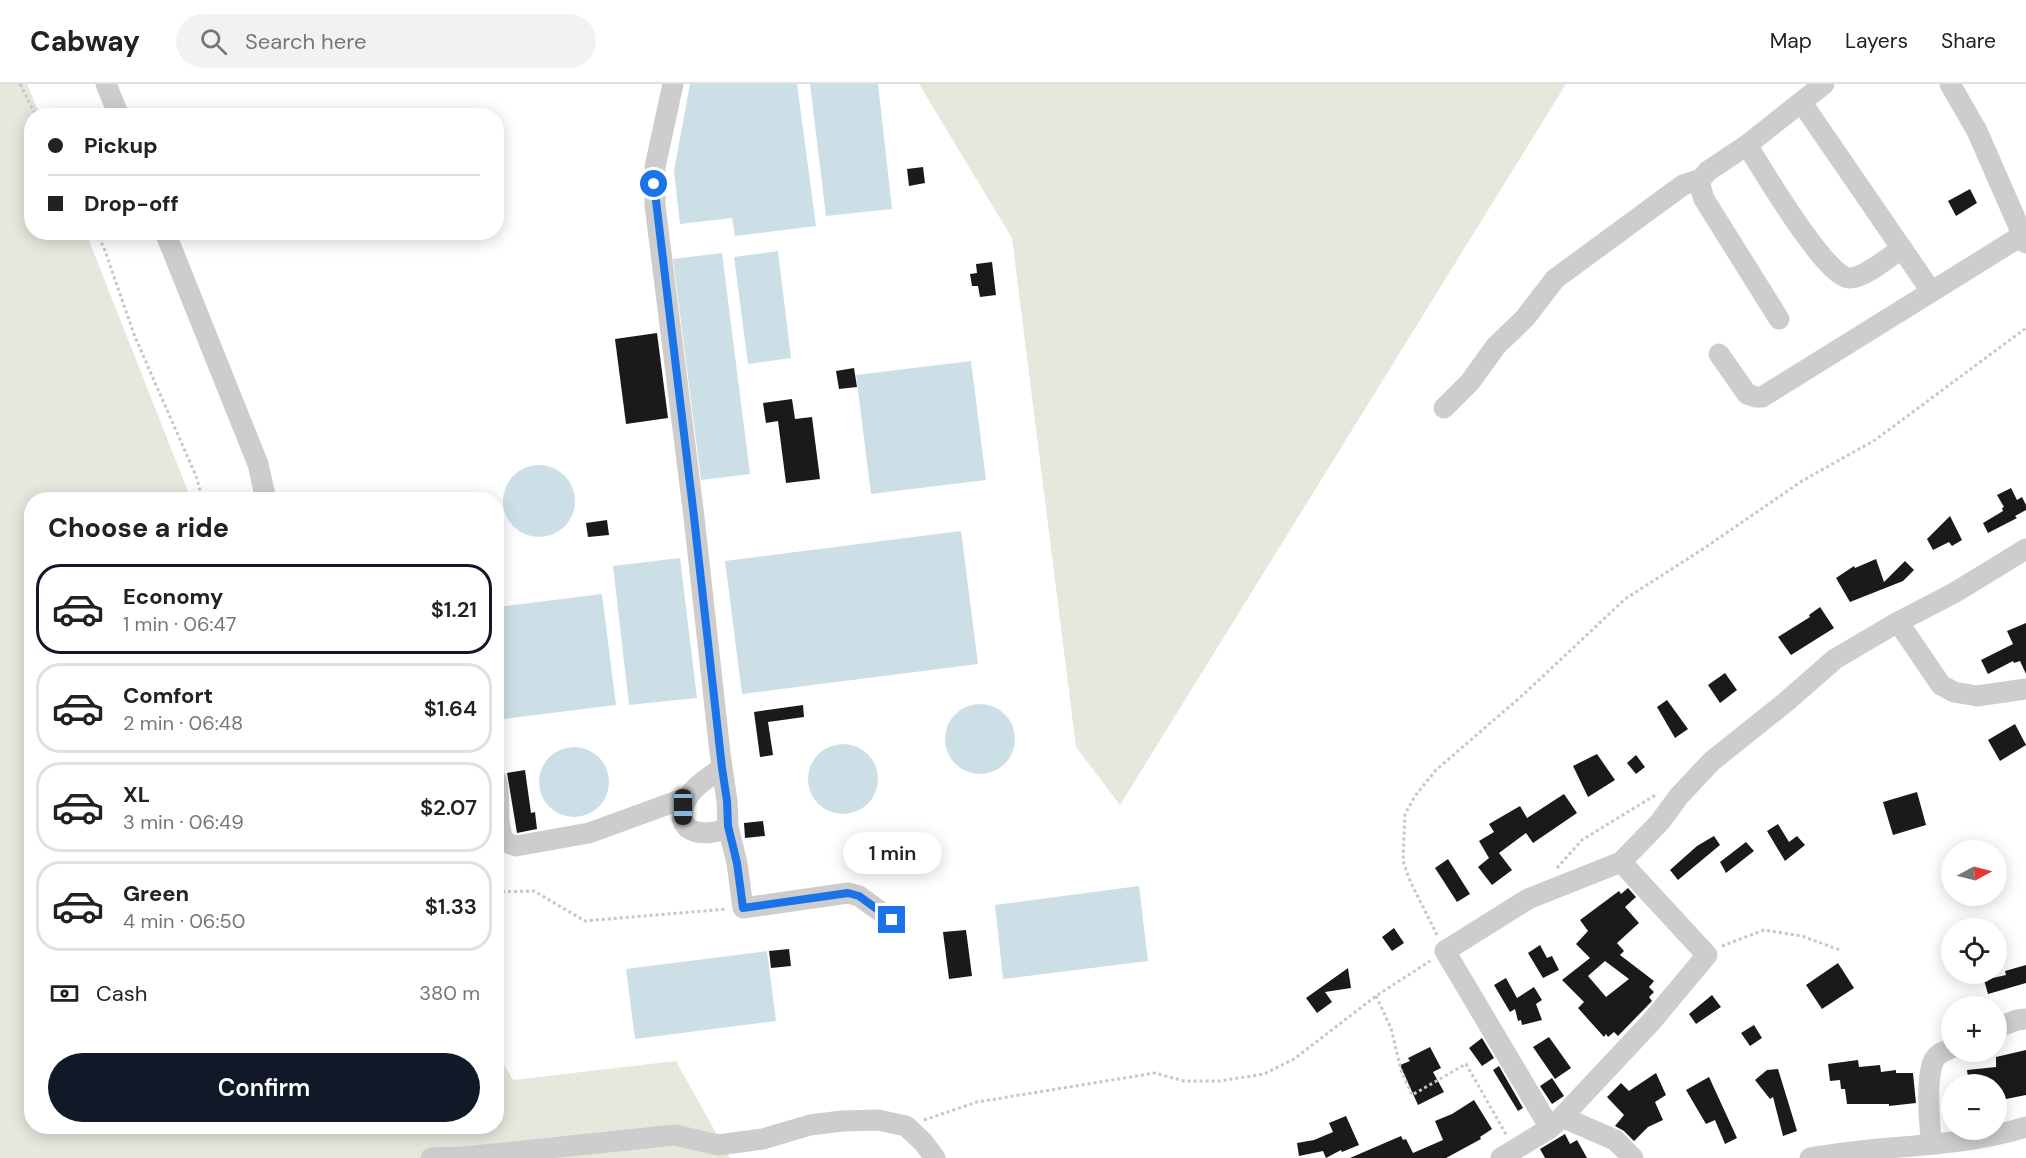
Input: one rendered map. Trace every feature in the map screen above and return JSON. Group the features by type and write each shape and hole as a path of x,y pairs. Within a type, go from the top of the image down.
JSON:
{"street":[{"path":"106,84 116,108"},
{"path":"673,84 655,167 655,205 694,517 728,826 737,863 743,908 848,893 859,896 892,920"},
{"path":"1444,408 1470,382 1496,346 1525,318 1555,279 1683,185 1701,179 1708,171 1747,145 1824,84"},
{"path":"1719,354 1747,394 1762,397 1931,291 2025,237 1977,131 1950,84"},
{"path":"1802,103 1931,291"},
{"path":"1747,145 1789,212 1815,248 1841,276 1848,279 1857,276 1902,248"},
{"path":"1701,179 1704,199 1779,319"},
{"path":"168,240 258,464 264,492"},
{"path":"1633,1158 1615,1140 1556,1122 1445,951 1528,899 1621,862 1660,822 1679,796 1713,761 1787,701 1834,659 1954,593 2026,549"},
{"path":"1898,622 1941,685 1954,692 1977,696 2026,689"},
{"path":"722,768 688,797 683,807 683,819 688,828 695,832 714,833 728,826"},
{"path":"504,840 516,846 589,833 688,797"},
{"path":"1508,1154 1556,1122 1651,1022 1707,955 1621,862"},
{"path":"2007,1024 2026,1019"},
{"path":"1932,1144 1929,1122 1931,1072 1933,1062 1941,1053"},
{"path":"431,1158 465,1157 675,1136 718,1145 763,1139 810,1125 878,1120 906,1126 923,1142 935,1158"},
{"path":"1809,1158 1990,1137 2026,1127"}],"path":[{"path":"20,84 32,108"},
{"path":"100,240 135,337 196,476 200,492"},
{"path":"906,1126 977,1102 1155,1073 1184,1081 1220,1081 1264,1074 1294,1059 1376,996 1445,951 1410,881 1403,861 1405,814 1415,796 1436,770 1532,687 1625,599 1704,549 1802,481 1875,440 2026,328"},
{"path":"1551,874 1582,840 1662,791"},
{"path":"504,892 534,891 585,921 743,908"},
{"path":"1707,955 1724,945 1764,930 1802,936 1840,950"},
{"path":"1376,996 1391,1028 1401,1070 1412,1095 1466,1064 1508,1154"}],"shaded area":[{"path":"0,84 27,84 37,108 24,108 24,240 89,240 188,492 24,492 24,1134 504,1134 504,1065 513,1080 676,1061 730,1158 0,1158"},
{"path":"690,84 797,84 816,226 735,236 732,218 680,224 674,171"},
{"path":"810,84 878,84 892,209 826,216"},
{"path":"919,84 1566,84 1120,805 1076,747 1012,238"},
{"path":"778,251 791,358 748,364 734,257"},
{"path":"722,253 750,474 701,480 673,259"},
{"path":"971,361 986,480 871,494 856,375"},
{"path":"532,466 546,466 559,471 569,481 574,494 574,508 569,521 559,531 546,536 532,536 519,531 509,521 504,508 504,494 509,481 519,471"},
{"path":"961,531 978,664 742,694 725,561"},
{"path":"680,558 697,698 629,705 613,566"},
{"path":"602,594 616,705 504,719 504,606"},
{"path":"980,704 999,710 1009,720 1015,739 1009,758 999,768 980,774 961,768 951,758 945,739 951,720 961,710"},
{"path":"843,744 862,750 872,760 878,779 872,798 862,808 843,814 824,808 814,798 808,779 814,760 824,750"},
{"path":"574,747 593,753 603,763 609,782 603,801 593,811 574,817 555,811 545,801 539,782 545,763 555,753"},
{"path":"1139,886 1148,961 1003,979 995,905"},
{"path":"767,951 776,1021 635,1039 626,969"}],"building":[{"path":"923,167 925,183 909,186 907,169"},
{"path":"1970,189 1977,203 1956,216 1948,201"},
{"path":"992,262 996,295 980,297 978,286 972,286 970,274 977,273 976,264"},
{"path":"657,333 668,418 626,424 615,339"},
{"path":"854,368 857,387 839,389 836,371"},
{"path":"792,399 795,419 812,417 820,479 786,483 778,421 766,423 763,403"},
{"path":"2011,488 2017,500 2022,497 2026,510 2015,516 2017,518 1988,533 1983,523 2003,511 2004,507 1997,495"},
{"path":"1950,516 1962,540 1952,546 1949,542 1933,550 1927,539"},
{"path":"607,520 609,535 588,537 586,523"},
{"path":"1876,559 1884,582 1905,561 1914,570 1903,581 1850,602 1836,578 1854,566 1855,568"},
{"path":"1820,607 1834,628 1791,655 1778,637 1810,617 1809,615"},
{"path":"2026,623 2026,674 2020,661 2014,663 2013,661 1988,674 1981,660 2013,644 2007,631"},
{"path":"1725,673 1737,690 1720,703 1708,685"},
{"path":"1667,700 1688,729 1675,738 1657,707"},
{"path":"803,705 804,717 768,722 773,755 760,757 754,712"},
{"path":"2015,724 2026,745 2000,761 1988,740"},
{"path":"1597,754 1615,780 1588,797 1573,766"},
{"path":"1636,755 1645,767 1636,774 1627,763"},
{"path":"525,770 531,813 535,812 537,829 517,833 507,773"},
{"path":"1917,792 1926,825 1893,835 1883,802"},
{"path":"1564,794 1577,813 1533,843 1526,833 1499,853 1512,870 1492,885 1478,867 1489,858 1479,841 1494,832 1489,824 1520,806 1527,818"},
{"path":"763,821 765,836 745,838 744,823"},
{"path":"1778,824 1789,842 1797,836 1805,845 1785,861 1767,831"},
{"path":"1714,836 1720,845 1678,880 1670,870 1697,846"},
{"path":"1746,842 1754,851 1726,873 1720,862"},
{"path":"1448,859 1470,894 1457,902 1435,868"},
{"path":"1628,888 1636,897 1625,907 1639,923 1617,943 1624,951 1620,955 1654,981 1649,987 1654,992 1649,997 1652,1001 1618,1036 1614,1032 1604,1037 1578,1008 1584,1002 1562,980 1590,958 1576,944 1588,931 1580,920 1619,891 1621,894","holes":["1605,961 1629,979 1606,997 1588,976"]},
{"path":"1394,928 1404,943 1392,951 1382,937"},
{"path":"966,930 972,976 949,979 943,932"},
{"path":"1540,945 1547,958 1552,956 1559,970 1543,978 1528,953"},
{"path":"789,949 791,966 771,968 769,951"},
{"path":"1838,963 1854,988 1822,1009 1806,985"},
{"path":"2026,965 2026,983 1988,994 1985,984 2007,984 2007,970"},
{"path":"1348,968 1351,988 1325,992 1332,1002 1317,1013 1306,998"},
{"path":"1506,978 1517,998 1534,987 1542,1000 1536,1004 1542,1020 1522,1025 1521,1020 1518,1021 1515,1009 1510,1012 1494,985"},
{"path":"1712,995 1721,1007 1696,1024 1689,1014"},
{"path":"1754,1025 1762,1038 1750,1046 1741,1033"},
{"path":"1549,1037 1571,1068 1555,1079 1533,1047"},
{"path":"1482,1038 1494,1058 1482,1066 1469,1048"},
{"path":"1430,1047 1441,1068 1433,1072 1444,1092 1418,1105 1400,1065 1410,1061 1408,1058"},
{"path":"2026,1050 2026,1095 2007,1099 2007,1074 1968,1074 1967,1070 1996,1067 1996,1062 2007,1062 2007,1054"},
{"path":"1858,1060 1859,1067 1880,1065 1881,1072 1896,1070 1896,1073 1913,1073 1916,1103 1889,1106 1889,1104 1847,1104 1845,1089 1841,1089 1840,1080 1830,1081 1828,1064"},
{"path":"1499,1066 1523,1108 1518,1111 1493,1070"},
{"path":"1778,1069 1797,1131 1783,1136 1773,1097 1770,1099 1755,1080 1767,1070"},
{"path":"1656,1073 1666,1095 1655,1102 1663,1120 1648,1127 1634,1141 1615,1126 1624,1115 1607,1097 1621,1083 1629,1091"},
{"path":"1709,1077 1737,1138 1725,1144 1715,1120 1706,1124 1686,1090"},
{"path":"1552,1078 1564,1096 1552,1104 1540,1086"},
{"path":"1474,1100 1492,1129 1480,1137 1481,1139 1446,1158 1350,1158 1401,1136 1403,1140 1406,1139 1413,1153 1443,1140 1435,1121 1452,1114"},
{"path":"1346,1116 1359,1145 1342,1152 1341,1150 1326,1158 1323,1151 1299,1156 1297,1143 1314,1140 1333,1132 1329,1123"},
{"path":"1565,1134 1570,1144 1577,1140 1587,1158 1545,1158 1540,1149"}],"route":[{"path":"654,184 727,801 728,826 742,890 743,908 848,893 859,896 892,920"}]}
